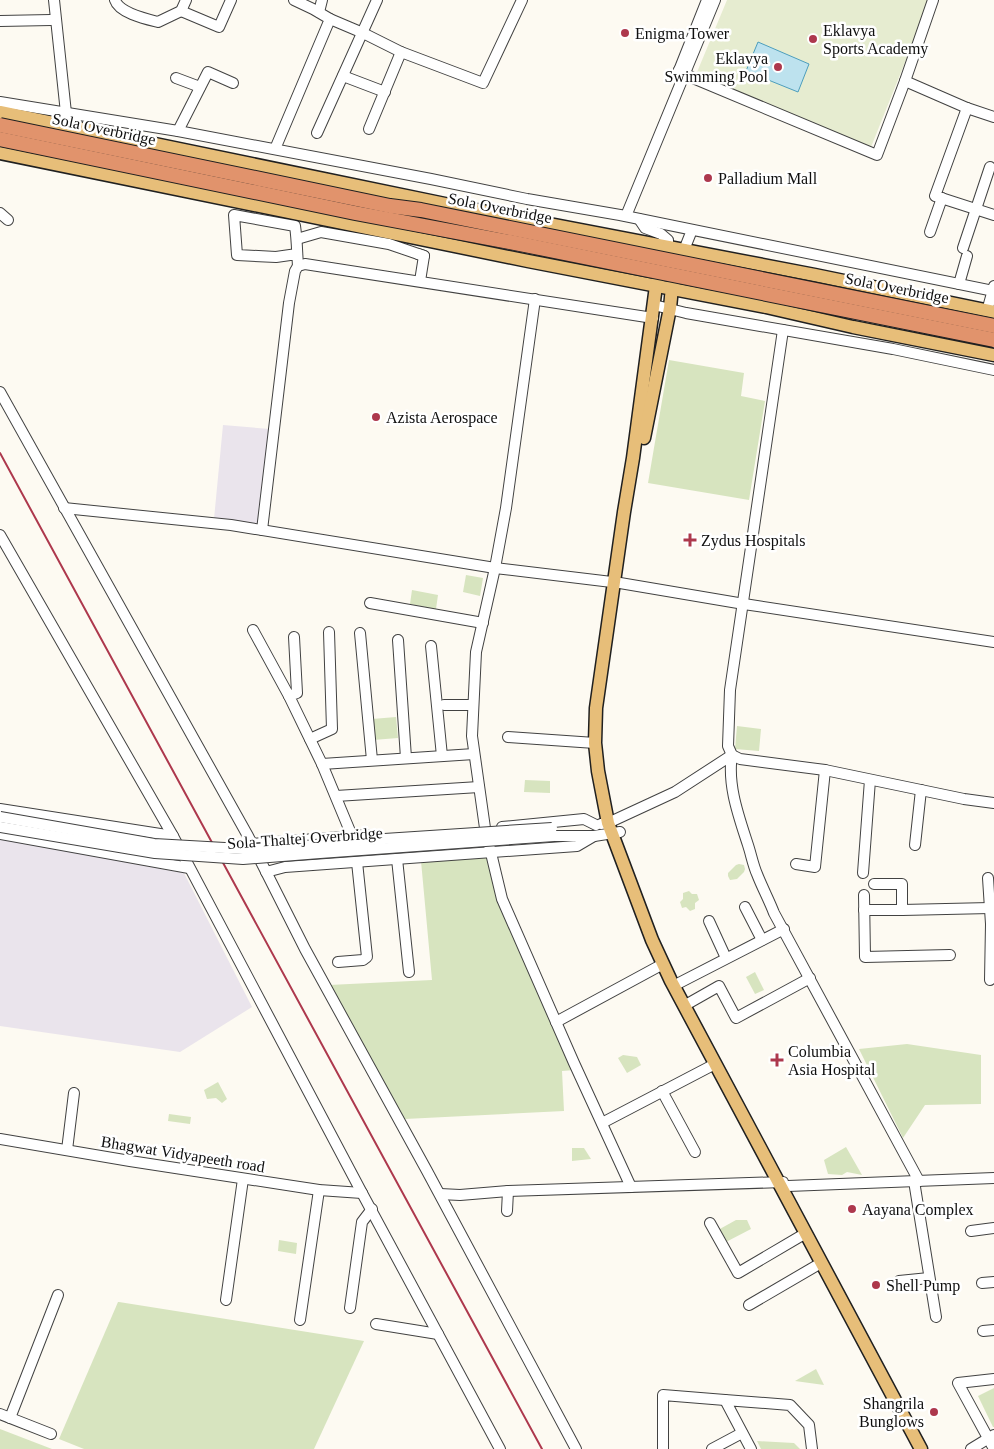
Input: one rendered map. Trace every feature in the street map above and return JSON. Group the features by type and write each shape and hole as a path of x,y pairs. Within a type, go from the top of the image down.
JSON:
{"highway":[{"name":"Sola Overbridge","path":"0,125 390,206 420,210 609,248 992,314"},
{"name":"Sola Overbridge","path":"0,139 355,213 510,242 994,340"}],"main road":[{"path":"0,112 445,204 815,274 992,314"},
{"path":"0,153 994,355"},
{"path":"668,247 656,286 602,709 605,770 612,808 610,827 658,938 689,1003 784,1183 930,1449"},
{"path":"684,250 671,290 670,308 639,459 596,708 595,743 598,771 610,827 662,964 715,1064 784,1183 821,1263 921,1449"}],"street":[{"path":"49,0 63,113"},
{"path":"54,0 63,113"},
{"path":"115,0 116,4 127,12 158,22 181,11 186,0"},
{"path":"181,11 218,30 231,0"},
{"path":"294,0 330,19 402,52 483,83 522,0"},
{"path":"319,12 322,0"},
{"path":"317,133 363,33 375,0"},
{"path":"682,72 707,0"},
{"path":"623,216 682,72 715,0"},
{"path":"682,72 877,155 933,0"},
{"path":"275,149 330,19"},
{"path":"0,21 51,20"},
{"path":"369,129 402,52"},
{"path":"178,131 208,72 233,83"},
{"path":"343,76 385,92"},
{"path":"176,78 200,87"},
{"path":"905,81 967,108 994,117"},
{"path":"0,102 275,149 527,199 639,219 959,284 993,289 992,314"},
{"path":"967,108 935,196 994,215"},
{"path":"959,284 975,209 990,167"},
{"path":"930,232 942,198"},
{"path":"262,530 289,303 298,266 298,254 297,239 295,226 234,215 237,255 276,257 298,254"},
{"path":"639,219 645,228 661,234 668,240 668,247"},
{"path":"337,221 424,256"},
{"path":"684,250 692,230"},
{"path":"297,239 321,232 389,244 424,256"},
{"path":"420,282 424,256"},
{"path":"298,266 305,264 535,299 653,311 670,308 686,313 893,349 994,370"},
{"path":"535,299 506,508 476,652 472,736 485,828 502,899 631,1187"},
{"path":"783,330 730,690 728,746 732,755 730,766 731,783 740,823 756,872 774,913 916,1181 936,1316"},
{"path":"0,392 252,844 305,949 440,1194 576,1449"},
{"path":"64,508 231,525 495,568 617,582 744,604 994,642"},
{"path":"0,534 173,836 500,1449"},
{"path":"370,603 482,623"},
{"path":"252,630 289,696 310,739 352,836"},
{"path":"310,739 332,730 329,632"},
{"path":"360,633 372,760"},
{"path":"289,696 298,693 294,637"},
{"path":"398,640 406,758"},
{"path":"431,646 442,756"},
{"path":"444,705 473,705"},
{"path":"508,737 595,743"},
{"path":"322,764 474,754"},
{"path":"266,872 285,867 577,846 675,792 732,755"},
{"path":"732,755 740,759 825,770 994,803"},
{"path":"796,864 815,867 825,770"},
{"path":"862,873 870,780"},
{"path":"336,796 479,787"},
{"path":"915,845 921,790"},
{"path":"0,809 173,836"},
{"name":"Sola-Thaltej Overbridge","path":"0,817 154,844 262,850 369,840 553,832"},
{"path":"252,844 485,828 584,819 610,827"},
{"name":"Sola-Thaltej Overbridge","path":"0,827 155,852 243,860 553,832"},
{"path":"553,832 610,827"},
{"path":"553,832 594,836"},
{"path":"0,834 189,868"},
{"path":"397,859 409,972"},
{"path":"338,962 363,960 366,956 357,862"},
{"path":"988,878 993,924 990,980"},
{"path":"874,884 902,884 902,910"},
{"path":"864,895 865,957 950,955"},
{"path":"745,907 762,940"},
{"path":"864,910 990,908"},
{"path":"709,921 726,958"},
{"path":"679,983 784,929"},
{"path":"556,1022 662,964"},
{"path":"689,1003 719,986 736,1018 810,978"},
{"path":"602,1123 715,1064"},
{"path":"662,1091 695,1152"},
{"path":"67,1150 74,1093"},
{"name":"Bhagwat Vidyapeeth road","path":"0,1139 243,1179 319,1190 362,1193"},
{"path":"440,1194 460,1195 631,1187 994,1178"},
{"path":"226,1300 243,1179"},
{"path":"300,1320 319,1190"},
{"path":"507,1211 508,1192"},
{"path":"449,1212 460,1195"},
{"path":"350,1308 362,1222 372,1209"},
{"path":"710,1223 738,1273 806,1233"},
{"path":"971,1231 994,1228"},
{"path":"749,1304 821,1263"},
{"path":"899,1281 929,1278"},
{"path":"982,1283 994,1282"},
{"path":"10,1418 58,1295"},
{"path":"376,1324 438,1334"},
{"path":"983,1331 994,1330"},
{"path":"994,1379 958,1383 991,1437 994,1449"},
{"path":"663,1449 663,1395 790,1405 809,1425 812,1449"},
{"path":"725,1400 751,1449"},
{"path":"0,1414 50,1434"},
{"path":"712,1449 742,1433"},
{"path":"971,1449 991,1437"}],"shaded area":[{"path":"223,425 270,429 258,524 214,519"},
{"path":"0,839 184,873 252,1007 180,1052 0,1026"}],"green space":[{"name":"Eklavya Sports Academy","path":"727,0 930,0 871,147 695,77"},
{"path":"669,360 744,373 741,396 765,401 749,500 648,483"},
{"path":"466,575 483,578 480,596 463,592"},
{"path":"412,590 438,595 436,609 410,604"},
{"path":"396,717 398,738 373,740 372,719"},
{"path":"737,726 761,729 759,751 735,749"},
{"path":"525,780 550,781 550,793 524,792"},
{"path":"490,856 575,1070 562,1071 564,1111 405,1119 329,985 432,980 421,861"},
{"path":"739,864 744,865 744,872 737,879 730,880 728,873"},
{"path":"689,891 692,894 697,894 699,900 695,903 695,909 690,911 686,907 682,908 680,902 683,899 683,893"},
{"path":"755,972 764,990 755,994 746,977"},
{"path":"907,1044 981,1055 981,1104 925,1105 903,1138 859,1049"},
{"path":"623,1055 637,1057 641,1065 627,1073 618,1058"},
{"path":"218,1082 227,1099 222,1103 216,1098 207,1099 204,1090"},
{"path":"169,1114 191,1117 190,1124 168,1121"},
{"path":"846,1147 862,1175 847,1172 842,1175 828,1174 824,1160"},
{"path":"572,1148 584,1148 591,1159 572,1161"},
{"path":"736,1220 747,1220 751,1229 724,1243 718,1230"},
{"path":"279,1240 297,1243 296,1254 278,1251"},
{"path":"118,1302 364,1341 314,1449 84,1449 59,1439"},
{"path":"816,1369 824,1385 795,1381"},
{"path":"994,1388 994,1427 993,1427 978,1396"},
{"path":"0,1429 52,1449 0,1449"},
{"path":"757,1441 794,1443 800,1449 761,1449"}],"water":[{"name":"Eklavya Swimming Pool","path":"758,42 809,64 798,92 746,71"}],"railway":[{"path":"0,453 542,1449"}],"place":[{"name":"Enigma Tower","path":"625,33"},
{"name":"Eklavya Sports Academy","path":"813,39"},
{"name":"Eklavya Swimming Pool","path":"778,67"},
{"name":"Palladium Mall","path":"708,178"},
{"name":"Azista Aerospace","path":"376,417"},
{"name":"Zydus Hospitals","path":"690,540"},
{"name":"Columbia Asia Hospital","path":"777,1060"},
{"name":"Aayana Complex","path":"852,1209"},
{"name":"Shell Pump","path":"876,1285"},
{"name":"Shangrila Bunglows","path":"934,1412"}]}
